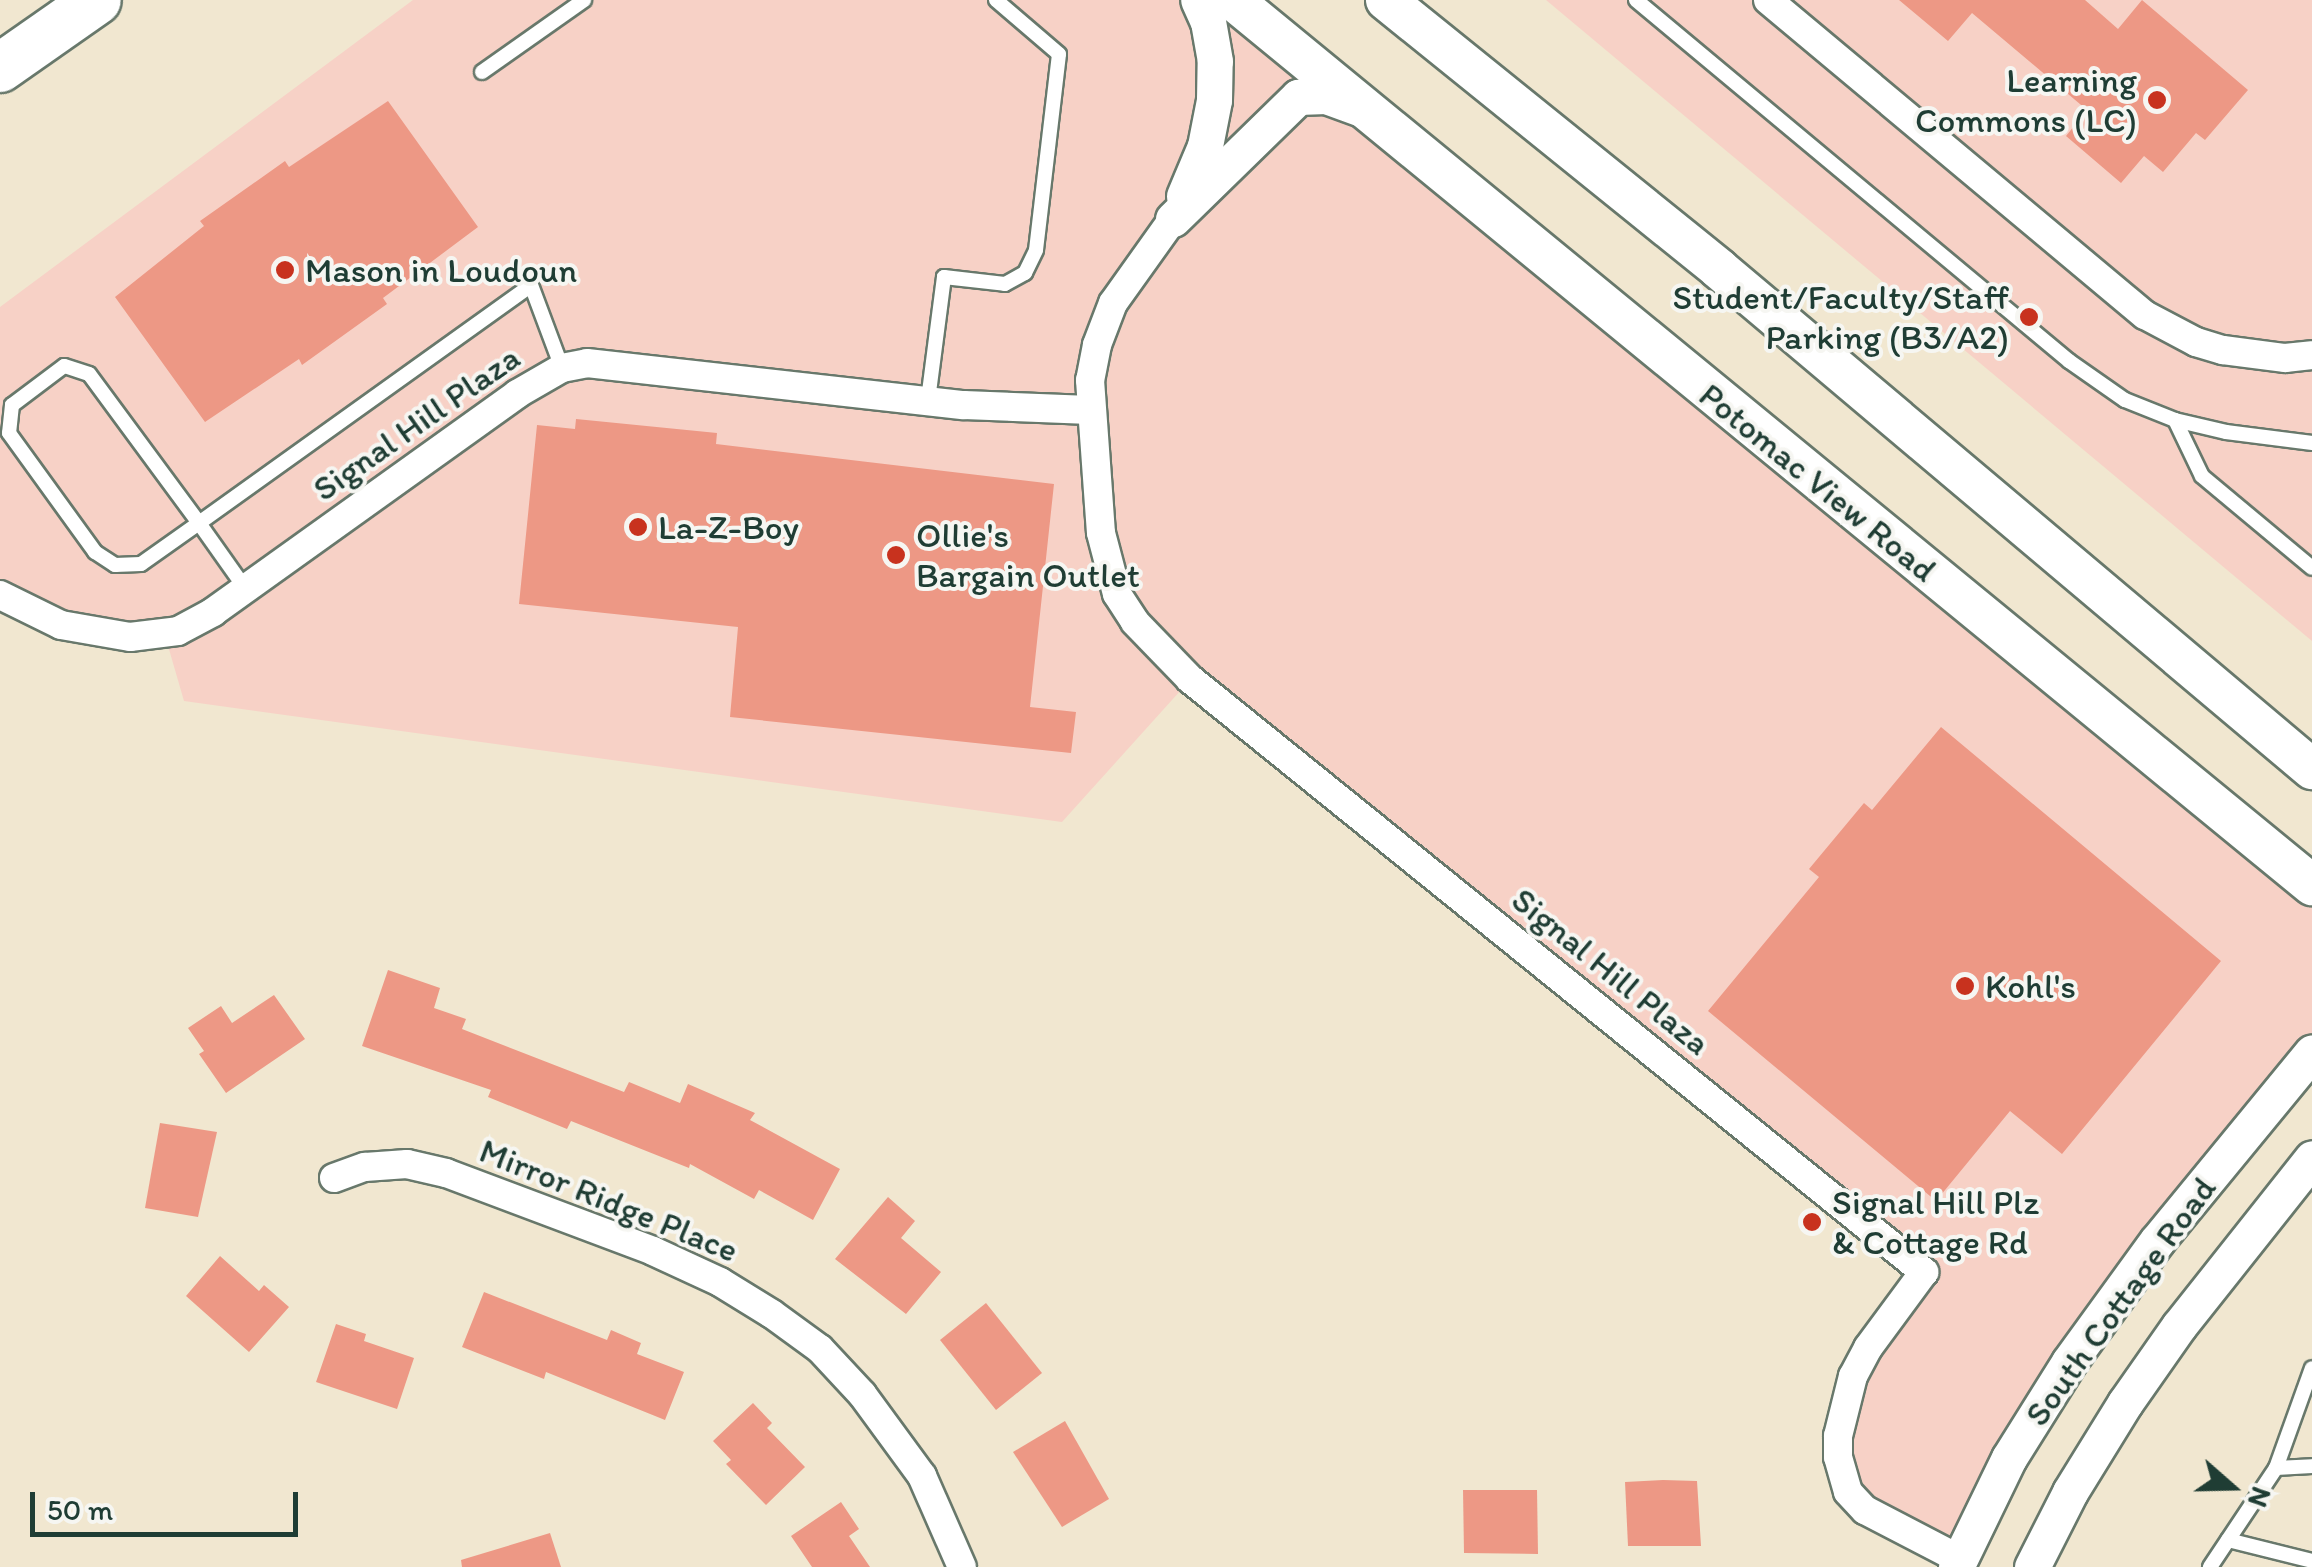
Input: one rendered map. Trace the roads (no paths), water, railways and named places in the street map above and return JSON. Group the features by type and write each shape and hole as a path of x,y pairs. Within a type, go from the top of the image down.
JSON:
{"highway":[{"path":"0,68 98,0"}],"main road":[{"name":"Potomac View Road","path":"1233,0 2312,886"},
{"path":"1386,0 1719,268 2312,769"}],"street":[{"path":"1173,219 1206,146 1214,100 1215,61 1208,22 1198,0"},
{"path":"1768,0 2146,316 2196,342 2223,350 2285,358 2312,355"},
{"path":"1173,219 1298,97 1326,96 1365,110"},
{"name":"Signal Hill Plaza","path":"1173,219 1123,284 1104,322 1090,380 1106,563 1117,594 1160,650 1924,1272 1868,1348 1853,1376 1838,1436 1838,1458 1841,1478 1865,1510 1964,1564"},
{"name":"Signal Hill Plaza","path":"0,595 61,625 130,637 178,630 246,588 517,394 562,368 588,363 928,400 1090,410"},
{"name":"South Cottage Road","path":"1964,1564 2009,1458 2069,1362 2164,1232 2312,1052"},
{"name":"South Cottage Road","path":"2032,1567 2070,1492 2125,1403 2178,1326 2312,1158"},
{"name":"Mirror Ridge Place","path":"334,1178 365,1168 406,1164 446,1173 653,1251 720,1282 772,1314 820,1350 862,1394 922,1476 962,1567"}],"lane":[{"path":"482,72 584,0"},
{"path":"928,400 944,277 1005,284 1025,274 1036,250 1059,54 996,0"},
{"path":"1636,0 2069,361 2126,400 2175,420 2284,442 2312,443"},
{"path":"246,588 200,522 88,374 64,366 12,405 9,433 95,552 115,564 142,564 200,522 531,285 562,368"},
{"path":"2175,420 2202,476 2312,568"},
{"path":"2210,1567 2276,1468 2312,1368"},
{"path":"2276,1468 2312,1466"},
{"path":"2228,1540 2312,1561"}],"place":[{"name":"Learning Commons (LC)","path":"2157,100"},
{"name":"Mason in Loudoun","path":"285,270"},
{"name":"Student/Faculty/Staff Parking (B3/A2)","path":"2029,317"},
{"name":"La-Z-Boy","path":"638,527"},
{"name":"Ollie's Bargain Outlet","path":"896,555"},
{"name":"Kohl's","path":"1965,986"},
{"name":"Signal Hill Plz & Cottage Rd","path":"1812,1222"}]}
